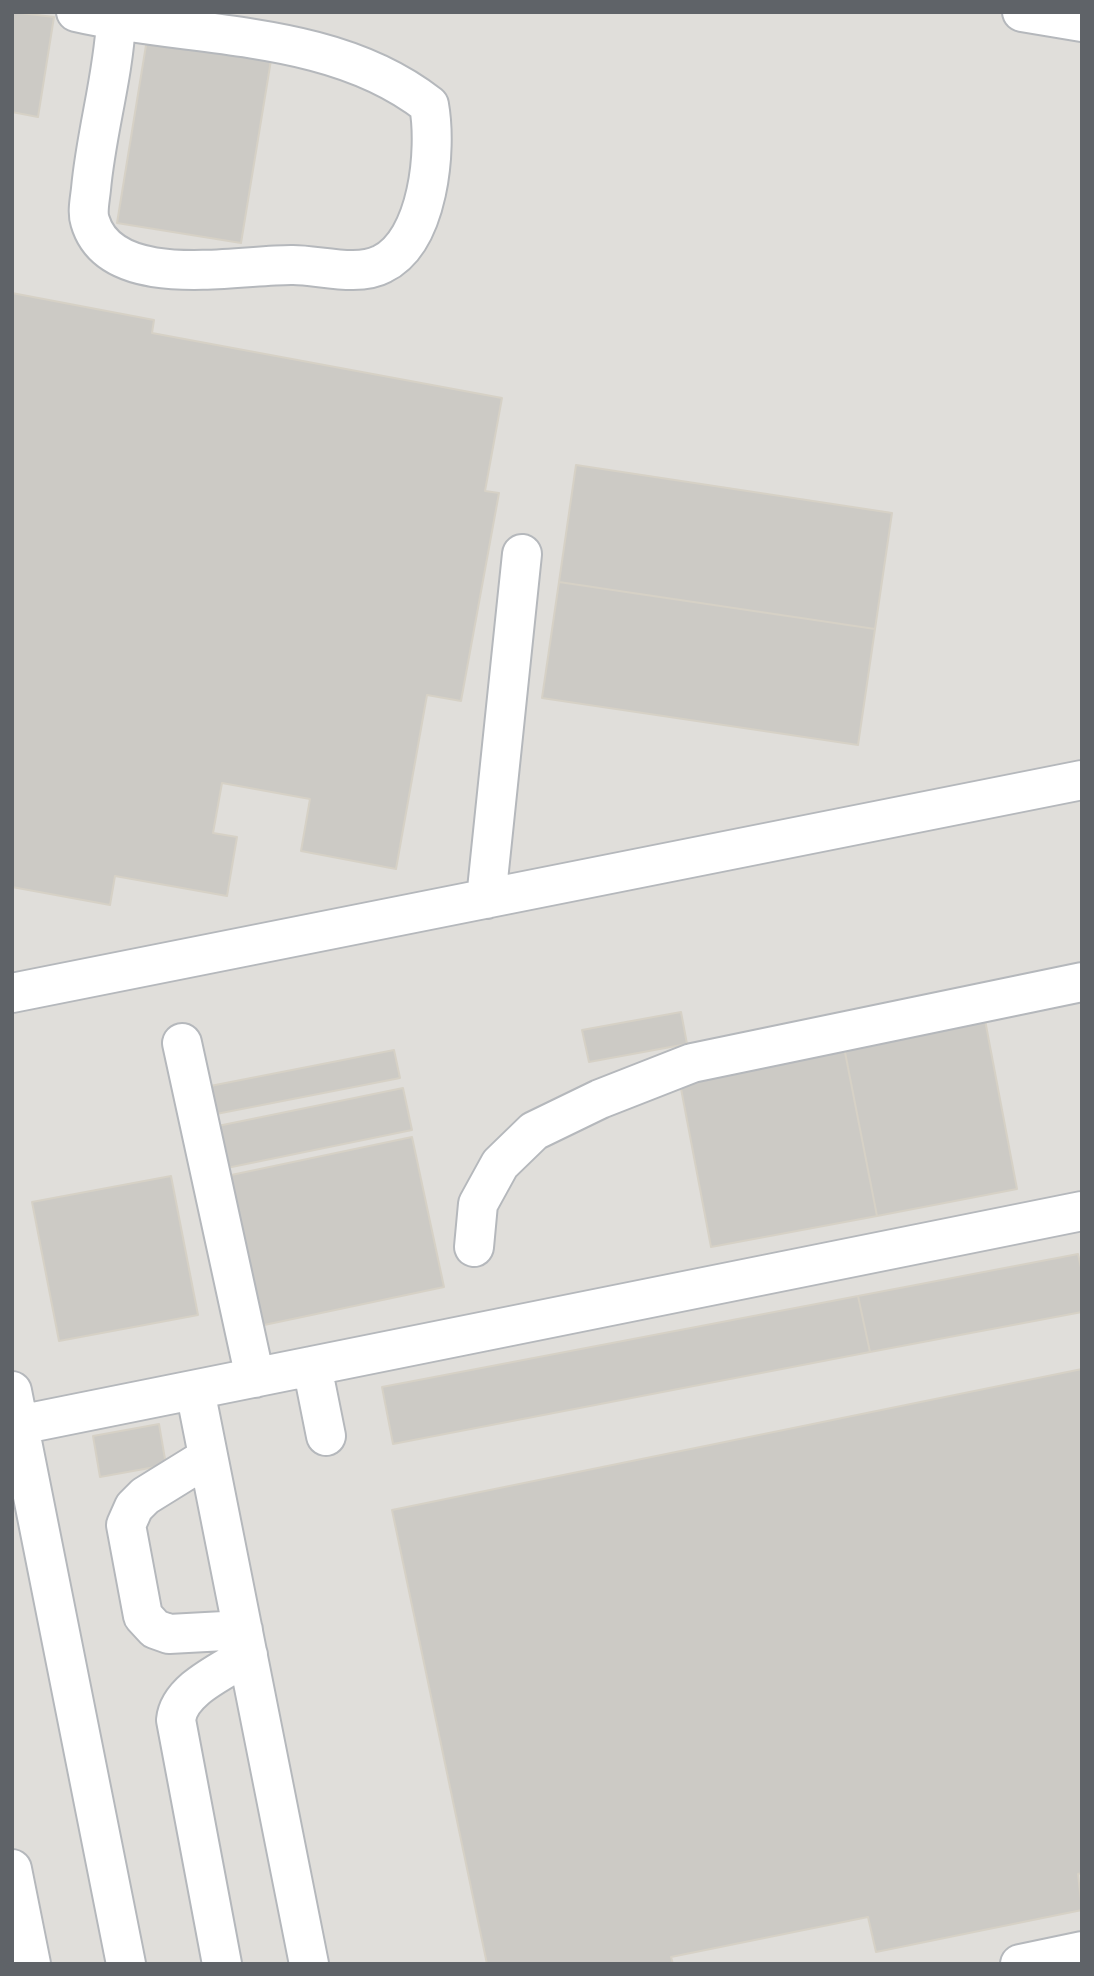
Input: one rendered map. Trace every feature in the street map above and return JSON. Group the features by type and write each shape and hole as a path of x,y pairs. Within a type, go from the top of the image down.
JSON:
{"lane":[{"path":"76,12 116,22 279,44 325,55 394,79 429,104 433,127 425,202 401,246 383,264 364,269 271,265 207,272 158,267 117,255 98,240 89,218 93,173 114,56 116,22"},
{"path":"1022,12 1082,22"},
{"path":"486,899 522,554"},
{"path":"12,993 1082,780"},
{"path":"474,1247 478,1204 500,1164 534,1131 600,1099 692,1063 1082,982"},
{"path":"182,1043 255,1378"},
{"path":"126,1964 16,1408 195,1390 1082,1211"},
{"path":"312,1366 326,1436"},
{"path":"195,1390 309,1964"},
{"path":"208,1457 145,1496 134,1507 126,1525 143,1616 155,1629 169,1634 246,1643"},
{"path":"222,1964 176,1720 177,1707 186,1697 246,1643"},
{"path":"12,1869 31,1964"},
{"path":"1020,1964 1082,1951"}],"shaded area":[{"path":"12,12 1082,12 1082,1964 12,1964"}],"building":[{"path":"12,12 54,17 38,117 12,112"},
{"path":"148,33 272,54 241,243 117,223"},
{"path":"12,293 154,320 152,333 502,398 485,491 499,493 461,701 427,695 396,869 301,851 310,799 222,783 213,833 237,837 227,896 115,876 110,905 12,887"},
{"path":"576,465 892,513 875,629 559,582"},
{"path":"559,582 875,629 858,745 542,698"},
{"path":"681,1012 687,1044 589,1062 582,1030"},
{"path":"985,1020 1017,1189 877,1216 844,1047"},
{"path":"844,1047 877,1216 711,1247 679,1078"},
{"path":"394,1050 400,1078 206,1116 200,1088"},
{"path":"403,1088 412,1130 217,1170 208,1128"},
{"path":"412,1137 444,1287 250,1328 217,1178"},
{"path":"171,1176 198,1315 59,1341 32,1202"},
{"path":"1078,1254 1082,1272 1082,1312 870,1352 858,1296"},
{"path":"858,1296 870,1352 393,1444 382,1387"},
{"path":"1082,1369 1082,1873 1078,1874 1082,1910 876,1952 868,1917 671,1957 673,1964 487,1964 392,1510"},
{"path":"159,1424 166,1465 100,1477 93,1436"}]}
